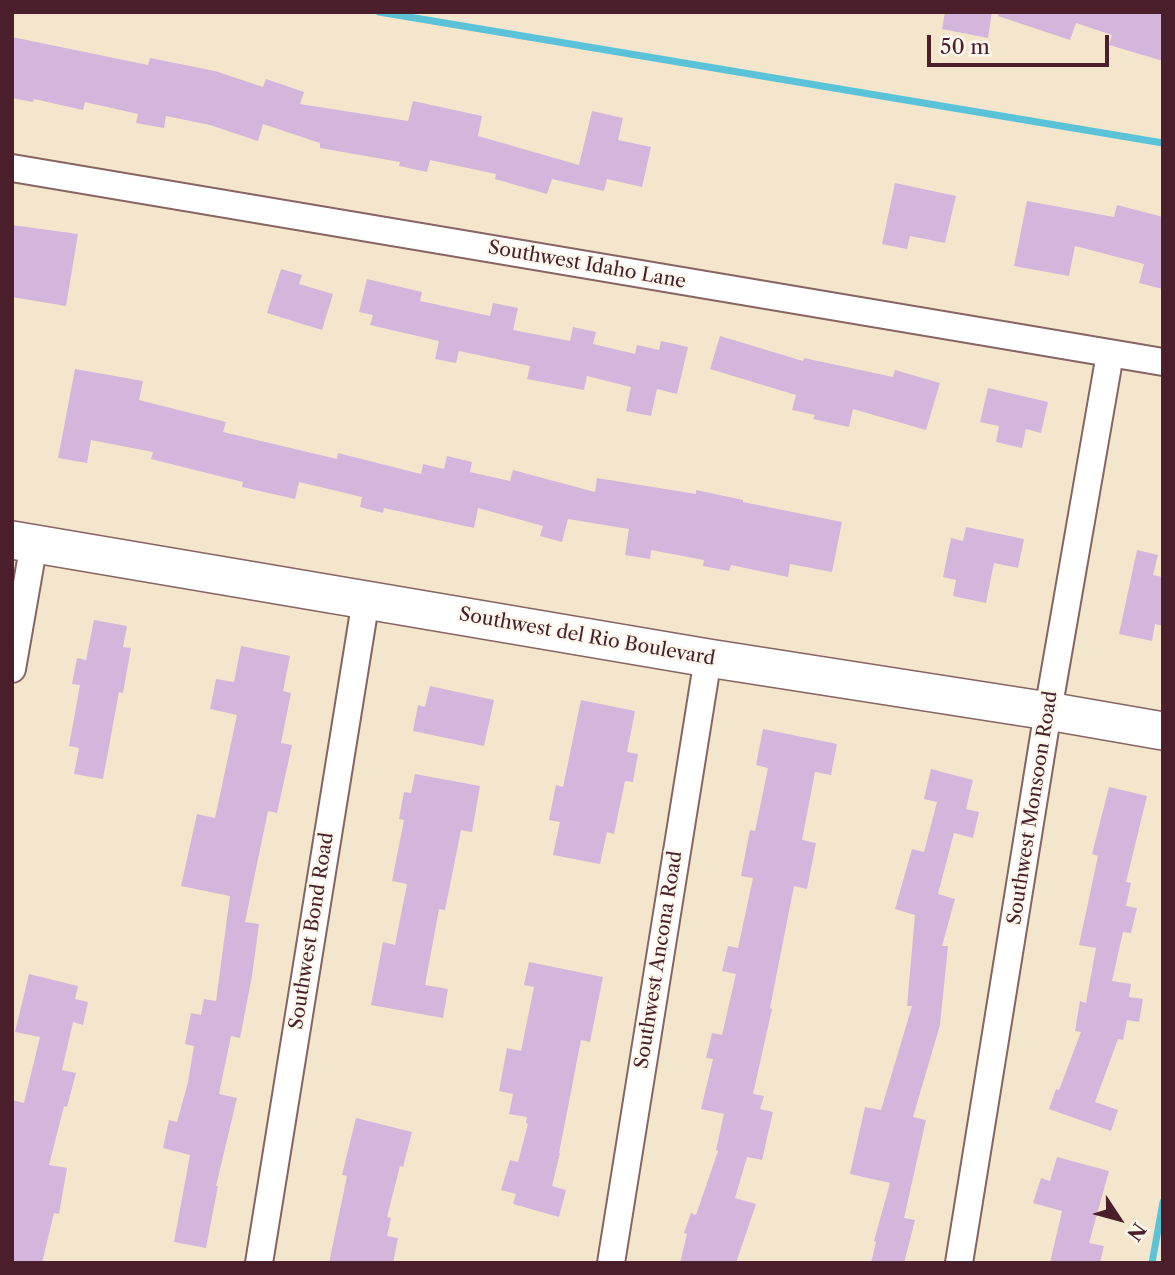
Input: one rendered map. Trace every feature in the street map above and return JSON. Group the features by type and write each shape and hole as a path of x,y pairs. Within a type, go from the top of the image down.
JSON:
{"street":[{"name":"Southwest Idaho Lane","path":"12,167 1163,362"},
{"name":"Southwest Monsoon Road","path":"959,1263 1048,711 1110,354"},
{"name":"Southwest del Rio Boulevard","path":"23,541 708,658 1163,731"},
{"path":"12,669 23,541"},
{"name":"Southwest Bond Road","path":"259,1263 366,599"},
{"name":"Southwest Ancona Road","path":"611,1263 708,658"}],"building":[{"path":"945,12 992,12 988,38 942,29"},
{"path":"998,12 1163,12 1163,61 1109,45 1112,35 1076,23 1070,40 998,16"},
{"path":"12,37 148,65 150,58 215,71 263,87 266,79 304,92 300,104 408,121 413,101 482,116 478,136 579,165 592,111 623,118 618,140 651,147 642,187 607,179 604,191 552,179 547,194 495,179 496,174 430,160 427,172 399,166 400,162 320,148 320,143 263,124 258,141 210,125 166,116 164,128 136,123 138,114 85,102 83,110 34,99 33,102 12,98"},
{"path":"895,183 956,196 945,243 910,236 907,249 882,244"},
{"path":"1027,201 1114,217 1117,205 1163,217 1163,289 1139,283 1144,264 1075,246 1069,276 1014,266"},
{"path":"12,225 78,234 66,306 12,297"},
{"path":"281,269 302,275 299,284 333,294 322,330 267,313"},
{"path":"367,279 422,292 420,301 490,316 493,303 518,308 513,330 570,341 573,327 596,332 593,344 635,354 637,345 659,350 661,341 688,347 677,394 657,389 651,416 626,411 631,387 587,376 584,390 527,379 530,366 459,351 456,363 435,359 439,341 370,325 373,315 359,312"},
{"path":"720,336 803,361 804,358 893,377 895,370 940,383 926,430 853,409 849,427 813,419 815,415 792,410 796,395 710,369"},
{"path":"75,369 143,381 139,400 226,422 223,432 337,459 338,453 421,474 423,464 444,469 447,456 472,462 470,472 510,481 513,470 595,492 597,478 696,494 696,490 842,522 832,572 790,564 788,577 731,565 729,571 703,566 704,560 651,550 650,559 625,555 629,529 568,519 562,542 540,536 543,526 478,508 474,528 384,508 383,513 360,507 362,497 299,482 295,499 242,487 243,482 151,459 153,452 91,440 87,463 58,458"},
{"path":"988,388 1048,402 1041,433 1026,429 1022,448 996,442 999,426 980,422"},
{"path":"966,527 1024,539 1018,568 994,563 986,603 953,596 956,580 943,577 951,538 963,541"},
{"path":"1137,550 1158,555 1153,575 1163,577 1163,626 1155,624 1152,641 1119,634"},
{"path":"94,620 127,626 123,647 131,648 123,693 119,692 103,779 74,774 79,748 69,746 80,685 72,684 77,658 86,660"},
{"path":"241,646 290,656 283,691 291,693 281,743 292,745 277,813 268,811 245,922 259,924 240,1038 231,1036 219,1094 237,1098 216,1186 206,1248 174,1242 190,1155 163,1148 169,1120 177,1122 188,1082 194,1046 185,1044 191,1013 201,1015 204,999 216,1001 230,896 181,886 197,814 215,818 237,715 210,709 216,679 234,682"},
{"path":"430,686 494,700 484,746 413,731 418,705 425,707"},
{"path":"581,700 635,711 627,752 638,754 633,782 625,781 614,834 607,832 600,864 553,855 560,822 549,820 556,785 563,787"},
{"path":"763,729 837,744 831,775 815,772 802,840 816,843 807,889 794,886 770,1008 772,1009 753,1094 764,1096 760,1109 773,1112 762,1160 747,1157 735,1198 756,1204 736,1263 680,1263 687,1234 684,1233 691,1213 696,1215 718,1151 716,1150 724,1114 701,1109 713,1059 706,1058 712,1033 722,1035 736,974 722,971 728,946 738,948 753,878 741,876 750,830 755,831 768,768 756,765"},
{"path":"931,769 973,780 966,809 979,812 973,838 954,833 938,894 955,899 942,946 948,946 940,1025 913,1117 926,1120 904,1218 915,1220 904,1263 871,1263 876,1242 874,1241 890,1183 850,1174 865,1107 881,1110 912,1006 907,1006 915,915 895,909 912,849 924,852 937,802 924,799"},
{"path":"415,774 480,786 472,832 461,830 445,910 439,909 425,985 448,989 443,1018 371,1005 383,942 395,945 407,884 392,881 404,820 399,819 404,792 411,793"},
{"path":"1109,787 1147,796 1126,882 1131,883 1126,906 1137,908 1131,933 1123,932 1112,981 1131,984 1129,997 1143,999 1139,1022 1127,1020 1123,1040 1118,1039 1095,1102 1118,1110 1111,1131 1049,1109 1081,1032 1075,1031 1080,1001 1086,1003 1096,948 1079,945 1098,856 1092,854"},
{"path":"529,962 603,977 590,1042 581,1040 552,1186 566,1190 559,1217 513,1204 516,1194 501,1190 510,1160 518,1162 528,1124 527,1117 509,1114 513,1094 499,1091 507,1048 521,1051 534,987 524,985"},
{"path":"29,974 78,986 75,999 88,1002 83,1025 73,1022 62,1070 76,1073 67,1107 64,1106 49,1165 67,1168 59,1214 54,1213 42,1263 12,1263 12,1100 24,1103 40,1037 15,1032"},
{"path":"356,1118 412,1132 387,1217 391,1218 387,1236 398,1238 393,1263 329,1263 347,1176 342,1175"},
{"path":"1057,1157 1109,1171 1089,1243 1104,1246 1100,1263 1050,1263 1062,1211 1033,1203 1041,1178 1050,1181"}],"waterway":[{"path":"379,12 1163,143"},
{"path":"1152,1263 1163,1202"}]}
